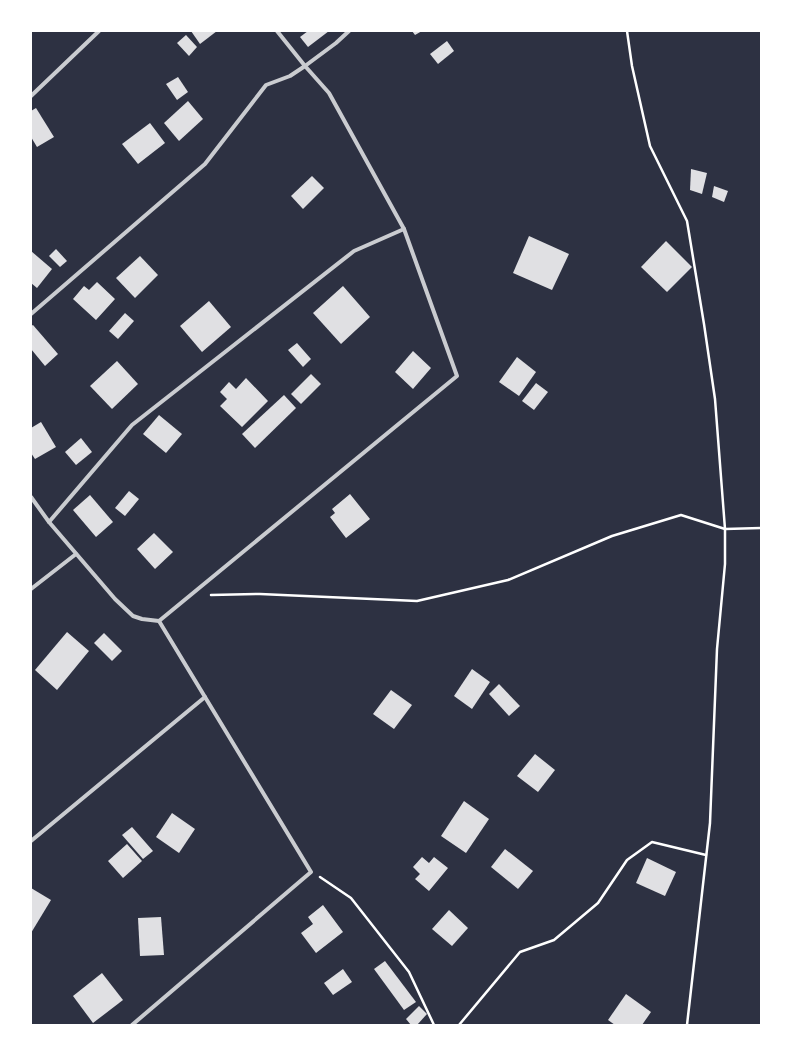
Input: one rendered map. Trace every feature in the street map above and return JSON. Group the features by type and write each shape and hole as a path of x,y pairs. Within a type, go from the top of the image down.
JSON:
{"street":[{"path":"31,96 99,31"},
{"path":"31,497 49,522 76,554 115,599 132,616 159,621 457,376 404,229 329,93 277,31"},
{"path":"31,314 205,164 266,85 290,76 336,43 349,31"},
{"path":"49,522 132,425 354,251 404,229"},
{"path":"31,589 76,554"},
{"path":"132,1025 311,872 159,621"},
{"path":"31,841 205,697"}],"path":[{"path":"627,31 632,66 650,146 687,221 704,324 714,399 725,529 725,564 717,649 710,823 687,1025"},
{"path":"191,596 260,594 417,601 508,580 612,536 681,515 725,529 761,528"},
{"path":"459,1025 520,952 554,940 598,903 627,860 652,842 706,856"},
{"path":"311,872 351,898 409,972 434,1025"}],"building":[{"path":"191,31 217,31 200,44"},
{"path":"308,31 329,31 308,47 300,37"},
{"path":"412,31 422,31 415,35"},
{"path":"186,35 197,47 189,56 177,43"},
{"path":"447,41 454,51 438,64 430,54"},
{"path":"178,77 188,92 177,100 166,84"},
{"path":"188,101 203,119 179,141 164,123"},
{"path":"36,108 54,137 37,147 31,137 31,111"},
{"path":"150,123 165,143 138,164 122,144"},
{"path":"691,169 707,173 702,194 690,190"},
{"path":"312,176 324,188 303,209 291,196"},
{"path":"714,186 728,191 724,202 712,197"},
{"path":"529,236 569,254 552,290 513,273"},
{"path":"666,241 692,267 667,292 641,267"},
{"path":"56,249 67,261 60,267 49,256"},
{"path":"31,251 52,269 37,288 31,283"},
{"path":"140,256 158,275 135,298 116,278"},
{"path":"97,282 115,299 96,320 73,299 84,286 89,290"},
{"path":"343,286 370,317 341,344 313,313"},
{"path":"209,301 231,327 202,352 180,326"},
{"path":"125,313 134,321 118,339 109,331"},
{"path":"33,325 58,354 45,366 31,349 31,326"},
{"path":"297,343 311,359 303,367 288,350"},
{"path":"413,351 431,368 413,389 395,372"},
{"path":"517,357 536,372 519,396 499,382"},
{"path":"117,361 138,384 112,409 90,386"},
{"path":"311,374 321,384 301,404 291,394"},
{"path":"246,378 268,401 242,427 220,406 227,399 220,392 229,382 236,389"},
{"path":"536,383 548,392 534,410 522,401"},
{"path":"284,395 296,408 255,448 242,434"},
{"path":"159,415 182,434 166,453 143,434"},
{"path":"41,422 56,447 35,459 31,453 31,428"},
{"path":"81,438 92,452 76,465 65,452"},
{"path":"129,491 139,499 125,516 115,508"},
{"path":"350,494 370,519 346,538 330,517 335,513 332,509"},
{"path":"90,495 113,522 96,537 73,510"},
{"path":"154,533 173,552 155,569 137,549"},
{"path":"67,632 89,651 57,690 35,670"},
{"path":"104,633 122,651 112,661 94,643"},
{"path":"472,669 490,682 472,709 454,696"},
{"path":"499,684 520,706 509,716 489,694"},
{"path":"391,690 412,705 394,729 373,714"},
{"path":"535,754 555,770 538,792 517,776"},
{"path":"464,801 489,819 466,853 441,836"},
{"path":"172,813 195,829 179,853 156,837"},
{"path":"132,827 153,851 143,859 122,835"},
{"path":"127,844 142,861 123,878 108,861"},
{"path":"505,849 533,871 518,889 491,867"},
{"path":"422,857 429,863 434,857 448,868 429,891 415,879 420,874 413,867"},
{"path":"647,858 676,872 665,896 636,883"},
{"path":"31,888 51,900 31,933"},
{"path":"323,905 343,932 316,953 301,933 313,924 308,917"},
{"path":"449,910 468,928 452,946 432,929"},
{"path":"161,917 164,955 140,956 138,918"},
{"path":"385,961 416,1002 404,1010 374,969"},
{"path":"343,969 352,982 333,995 324,983"},
{"path":"102,973 123,1000 93,1023 73,996"},
{"path":"626,994 651,1012 642,1025 615,1025 608,1020"},
{"path":"419,1006 427,1014 417,1025 411,1025 406,1019"}]}
